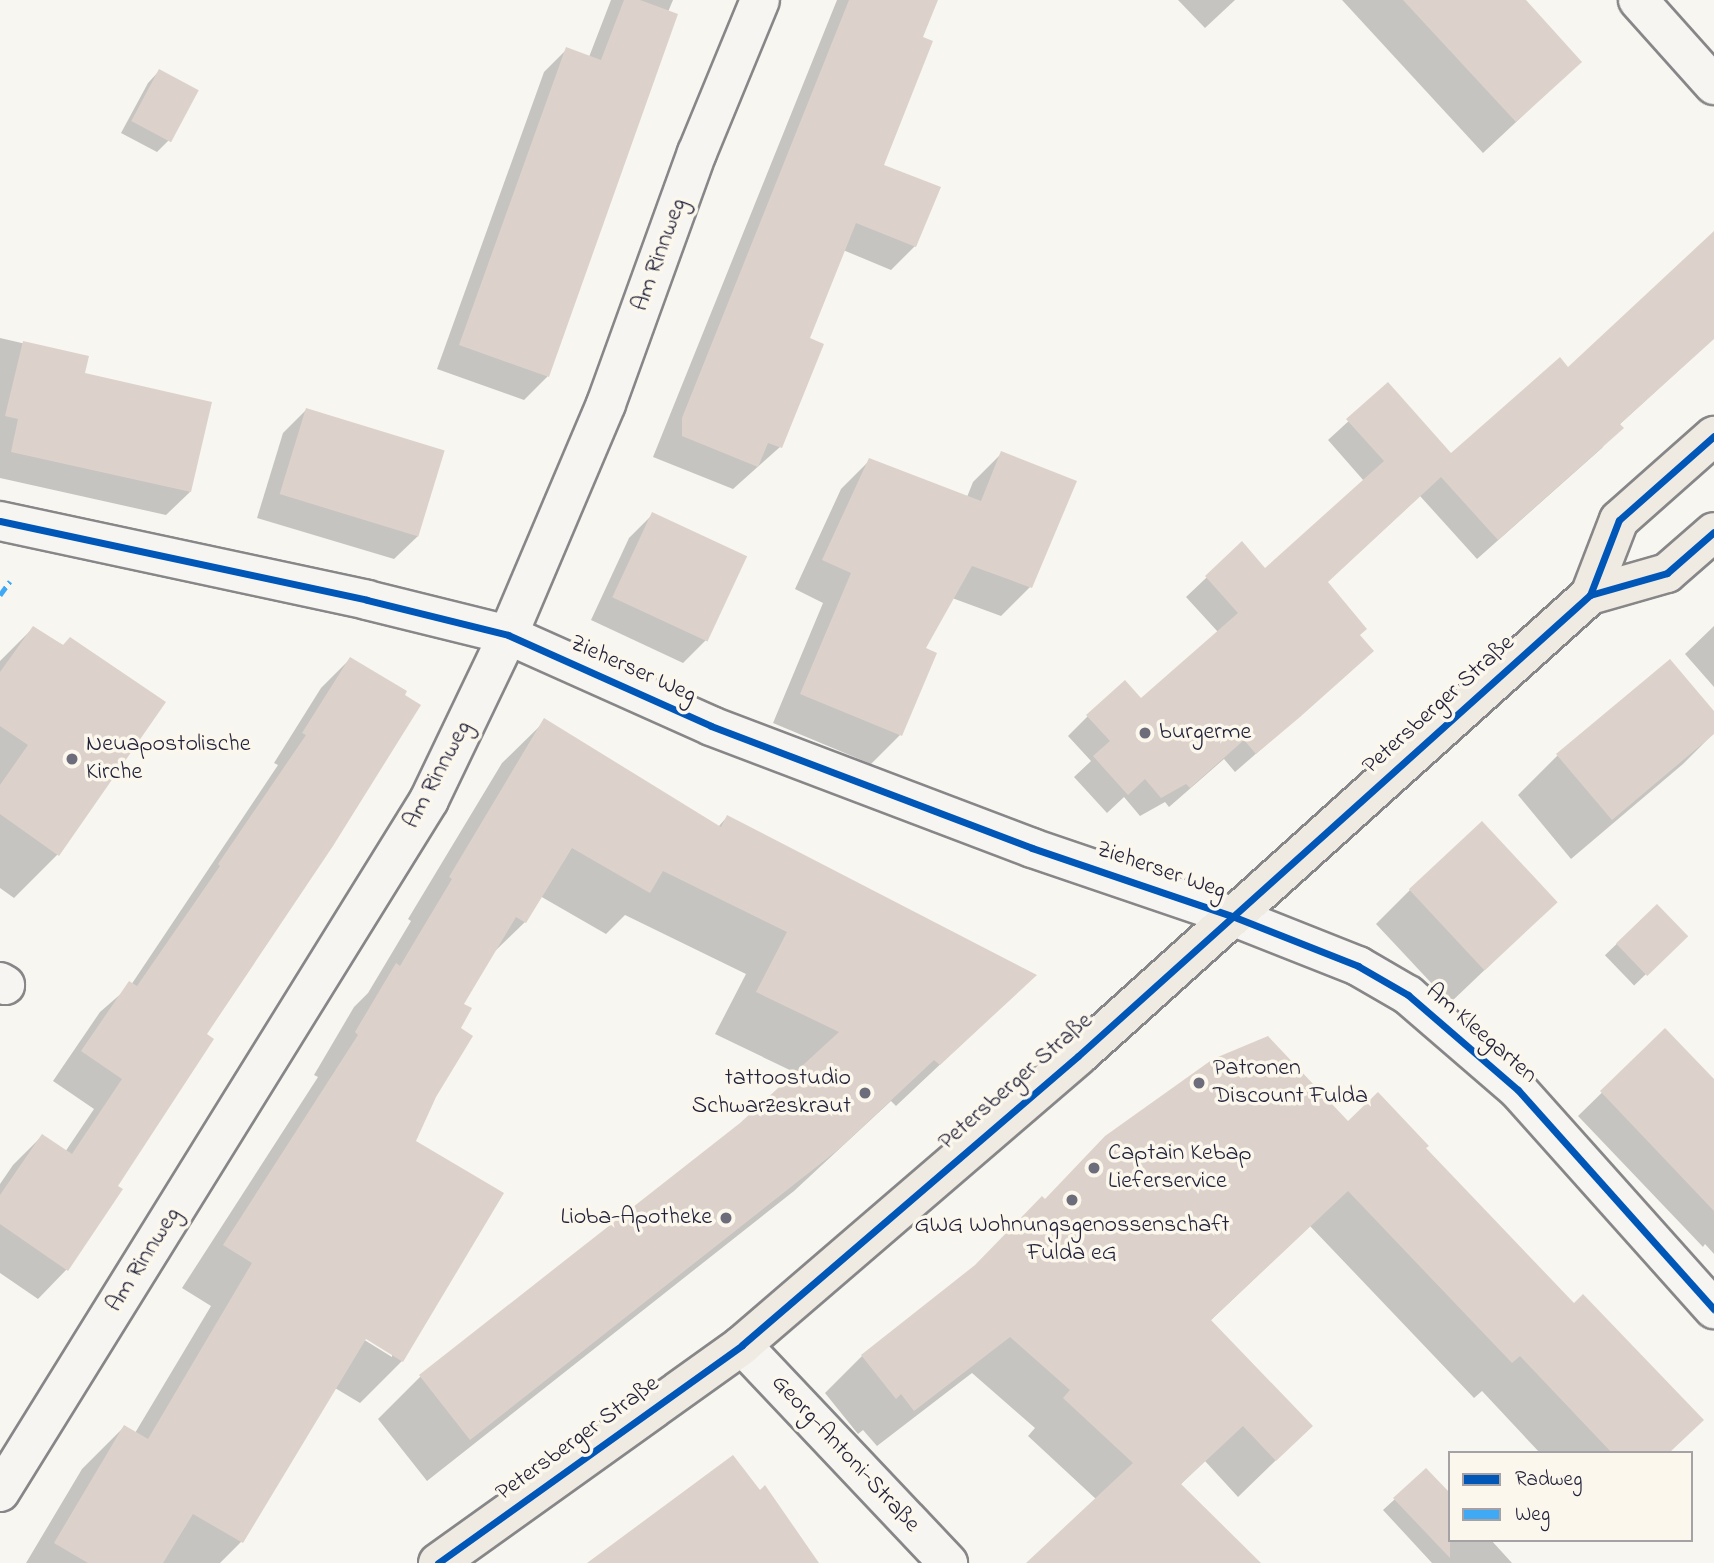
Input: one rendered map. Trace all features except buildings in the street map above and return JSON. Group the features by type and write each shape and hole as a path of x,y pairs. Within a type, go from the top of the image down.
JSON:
{"main road":[{"name":"Petersberger Straße","path":"1590,595 1619,520 1714,436"},
{"name":"Petersberger Straße","path":"438,1563 742,1345 1077,1056 1590,595 1667,573 1714,532"}],"street":[{"name":"Am Rinnweg","path":"0,1492 429,800 508,635 606,404 697,153 760,0"},
{"path":"1638,0 1714,85"},
{"name":"Zieherser Weg","path":"0,521 368,600 508,635 711,726 1032,848 1232,916"},
{"name":"Am Kleegarten","path":"1232,916 1358,966 1408,995 1518,1090 1714,1309"},
{"name":"Georg-Antoni-Straße","path":"742,1345 948,1563"}],"marked path":[{"path":"0,595 10,581"}],"cycle path":[{"path":"438,1563 742,1345 1078,1056 1590,595 1619,520 1714,436"},
{"path":"0,521 367,600 508,635 711,726 1032,848 1232,916 1358,966 1408,995 1518,1090 1714,1309"},
{"path":"1590,595 1667,573 1714,532"}],"place":[{"name":"burgerme","path":"1145,733"},
{"name":"Neuapostolische Kirche","path":"72,759"},
{"name":"Patronen Discount Fulda","path":"1199,1083"},
{"name":"tattoostudio Schwarzeskraut","path":"865,1093"},
{"name":"Captain Kebap Lieferservice","path":"1094,1168"},
{"name":"GWG Wohnungsgenossenschaft Fulda eG","path":"1072,1200"},
{"name":"Lioba-Apotheke","path":"726,1218"}]}
